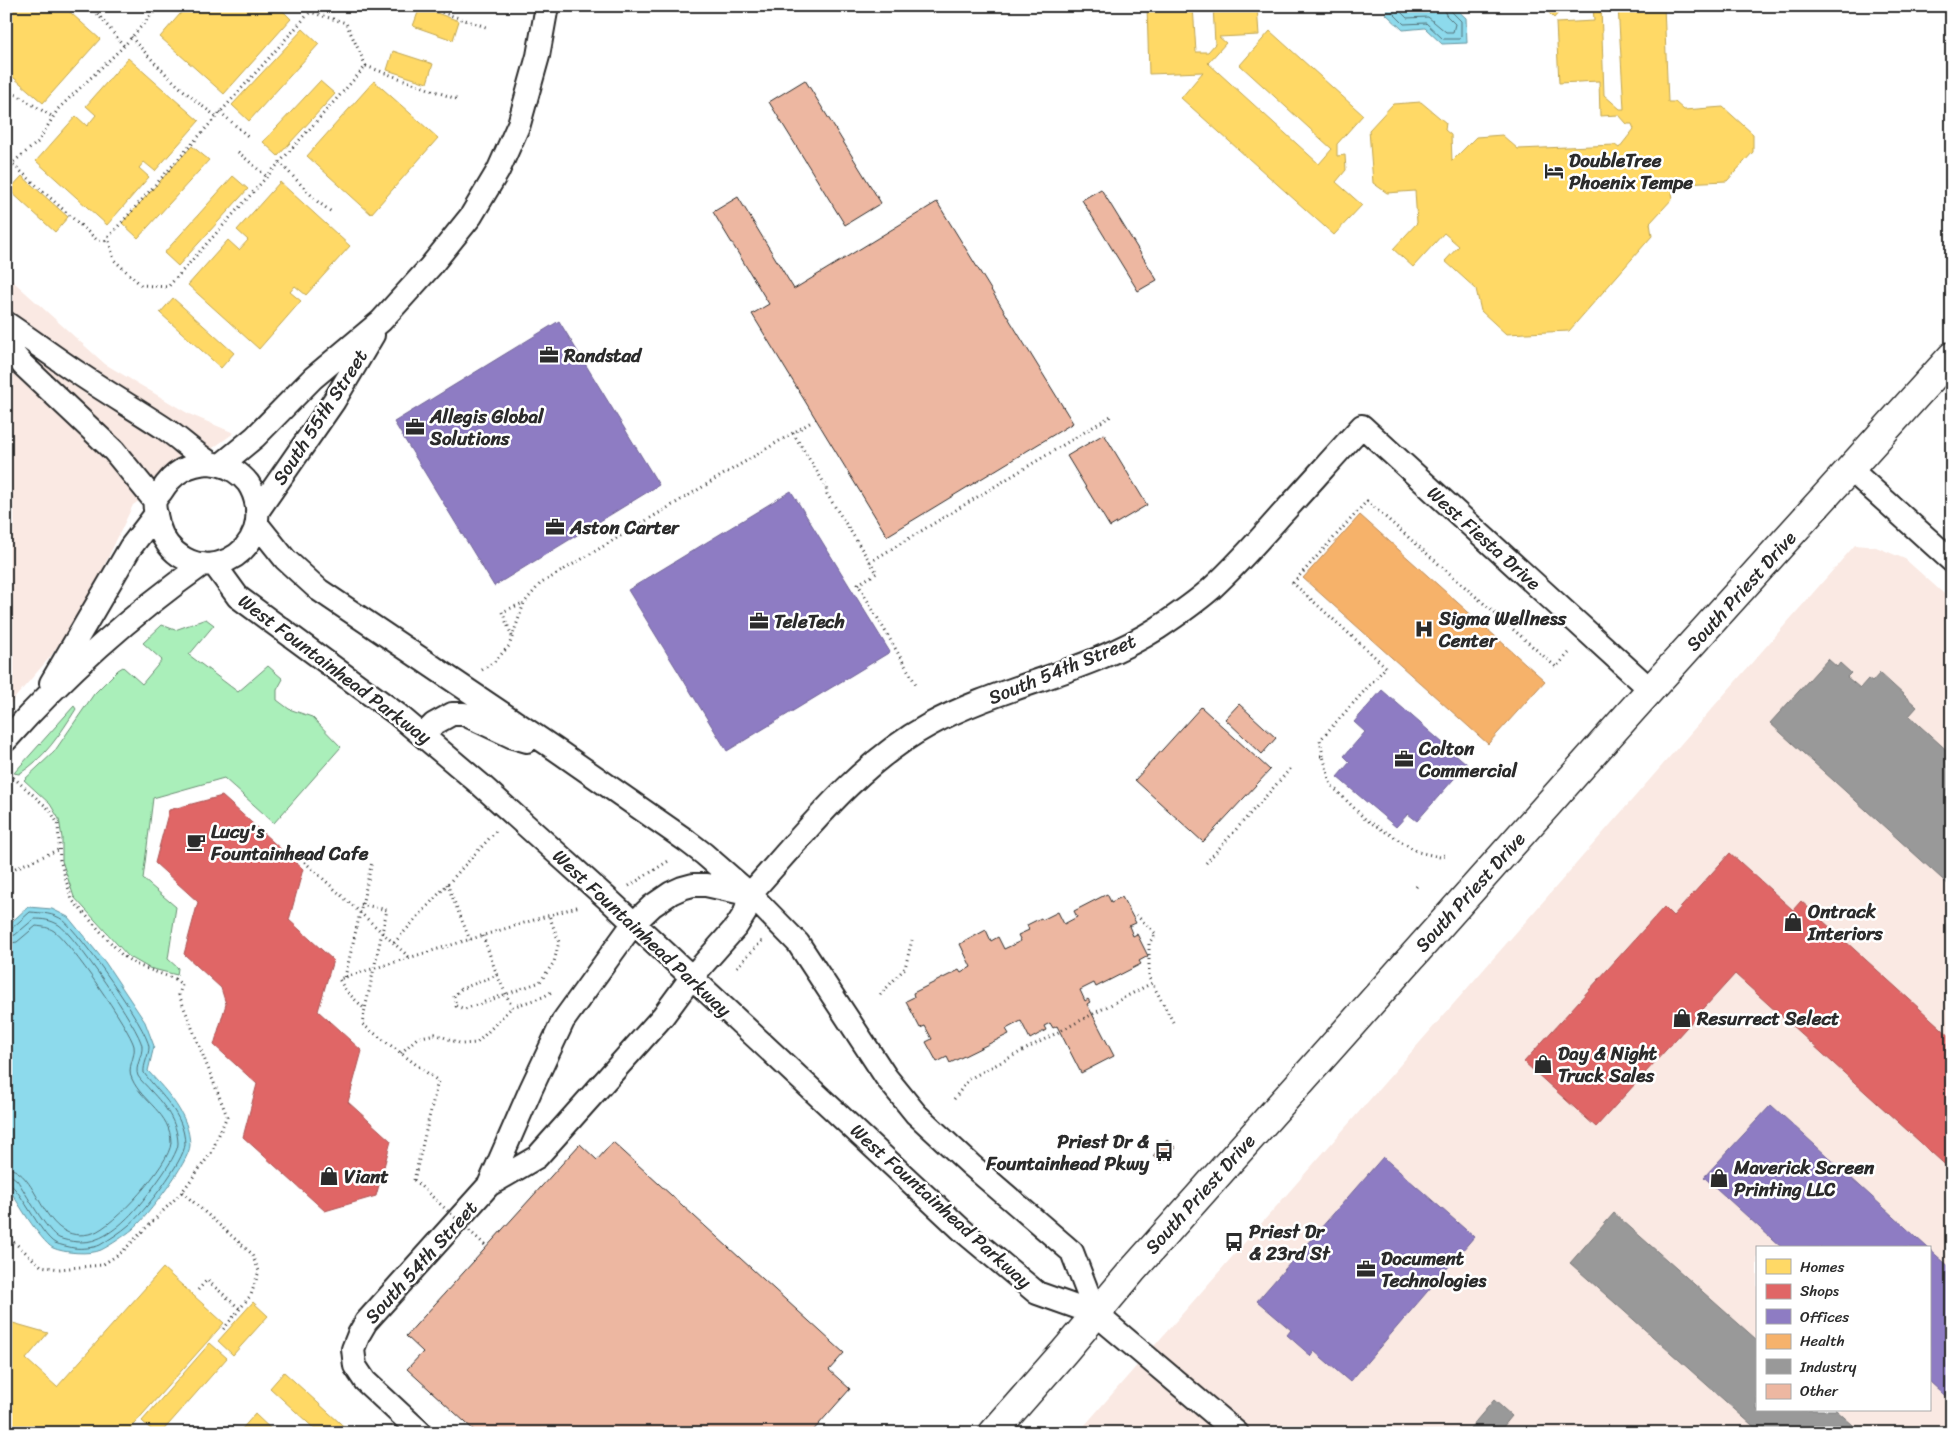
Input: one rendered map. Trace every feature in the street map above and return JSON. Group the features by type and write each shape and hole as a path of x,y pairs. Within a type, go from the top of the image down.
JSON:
{"main road":[{"name":"South Priest Drive","path":"993,1433 1132,1270 1952,356"}],"street":[{"name":"South 55th Street","path":"216,464 255,436 313,378 381,321 471,216 510,147 528,98 547,6"},
{"name":"South 55th Street","path":"257,518 334,401 381,321"},
{"path":"6,323 216,464 232,469 248,484 257,503 257,518 248,543 242,551 224,562 208,564 190,562 169,547 162,536 155,508 114,451 23,365 6,345"},
{"name":"West Fiesta Drive","path":"1362,426 1651,690"},
{"name":"South 54th Street","path":"750,894 851,783 887,751 908,737 930,724 975,703 1115,650 1155,629 1197,601 1243,557 1362,426"},
{"path":"40,703 170,480 188,466 216,464"},
{"path":"1850,469 1952,561"},
{"path":"257,518 285,559 319,590 555,749 704,854 750,894 798,943 886,1077 916,1114 978,1172 1072,1252 1096,1314 1236,1433"},
{"path":"6,740 40,703 146,607 208,564"},
{"name":"West Fountainhead Parkway","path":"208,564 238,597 365,690 423,735 481,785 916,1188 997,1260 1038,1293 1096,1314"},
{"path":"423,735 434,724 452,714 464,714 513,737 555,749"},
{"path":"633,924 662,898 682,888 706,885 750,894"},
{"path":"691,978 736,927 745,913 750,894"},
{"name":"South 54th Street","path":"489,1185 563,1021 633,924"},
{"name":"South 54th Street","path":"421,1433 365,1381 355,1366 353,1349 366,1322 489,1185 537,1156 662,1016 691,978"}],"path":[{"path":"91,6 124,46"},
{"path":"6,168 38,142 58,109 124,46 159,6"},
{"path":"309,6 310,12"},
{"path":"424,6 489,28"},
{"path":"310,12 346,22 366,66 459,100"},
{"path":"105,241 310,12"},
{"path":"131,37 194,101 216,116"},
{"path":"6,158 97,240 109,241 114,260 141,285 168,287 366,66"},
{"path":"6,92 17,95 53,118"},
{"path":"220,112 250,138"},
{"path":"238,152 266,176"},
{"path":"280,162 318,202 333,213"},
{"path":"870,562 1111,416"},
{"path":"477,674 504,653 513,636 524,603 540,584 814,421"},
{"path":"793,433 826,486 827,494 878,573 858,584 917,686"},
{"path":"1447,854 1440,859 1418,852 1365,819 1331,785 1321,756 1320,740 1386,667 1293,583 1367,501 1556,667 1570,652"},
{"path":"513,636 502,612 524,603"},
{"path":"1206,863 1292,767"},
{"path":"6,771 50,810 58,824 58,850 65,881 72,900 122,955 137,965 175,980 182,985 179,995 227,1116 211,1153 182,1192 122,1252 102,1265 59,1269 41,1266 6,1235"},
{"path":"394,943 498,828"},
{"path":"6,872 58,850"},
{"path":"297,855 410,958"},
{"path":"626,888 672,858"},
{"path":"345,978 372,862"},
{"path":"1416,887 1419,883"},
{"path":"447,884 470,940"},
{"path":"361,904 387,910 362,1024 438,1081 414,1180 486,1246"},
{"path":"365,1009 346,991 339,979 585,904"},
{"path":"497,975 461,989 454,996 456,1006 465,1009 540,982 554,962 558,942 550,915"},
{"path":"1136,915 1156,934 1150,943 1149,978 1173,1022"},
{"path":"483,936 497,975 512,1007"},
{"path":"734,970 765,938"},
{"path":"880,995 905,968 912,940"},
{"path":"954,1098 969,1079 1152,983"},
{"path":"401,1053 417,1038 435,1034 462,1044 477,1043 512,1007 543,997 555,989"},
{"path":"182,1192 251,1253 259,1271 251,1295 221,1332"},
{"path":"198,1290 207,1280 240,1309"}],"shaded area":[{"path":"6,275 105,364 189,414 234,433 133,505 89,598 51,656 6,708"},
{"path":"1855,545 1876,547 1905,559 1952,601 1952,1433 1078,1433"}],"green space":[{"path":"206,619 214,625 189,655 238,692 268,666 283,679 277,690 277,700 289,709 312,717 341,747 274,823 224,778 153,798 143,879 176,907 168,959 178,968 177,975 149,968 128,956 74,897 62,861 62,838 59,819 50,804 24,780 54,752 94,694 118,670 123,667 142,684 162,660 143,643 162,625 175,630"},
{"path":"74,706 76,709 44,753 19,774 14,773"}],"water":[{"path":"1389,6 1453,6 1466,18 1467,43 1442,44 1425,28 1403,30 1386,14"},
{"path":"28,907 52,909 68,917 105,962 145,1022 154,1046 148,1071 163,1087 182,1114 189,1134 190,1145 188,1153 157,1202 133,1229 109,1246 96,1252 77,1253 53,1248 41,1237 6,1183 6,927"}],"building: Homes":[{"path":"6,6 63,6 100,39 43,103 6,71"},
{"path":"187,6 278,6 291,19 224,94 160,37"},
{"path":"1147,6 1193,6 1196,52 1208,52 1215,44 1213,6 1257,6 1259,35 1219,37 1226,43 1208,63 1319,164 1332,149 1240,65 1270,31 1363,115 1337,144 1337,156 1345,155 1346,170 1336,182 1362,205 1334,235 1181,98 1203,72 1149,74"},
{"path":"1542,6 1564,6 1554,18"},
{"name":"DoubleTree Phoenix Tempe","path":"1593,6 1601,6 1604,95 1620,109 1624,109 1618,6 1664,6 1668,102 1675,102 1684,110 1723,107 1753,134 1753,152 1727,181 1682,183 1672,193 1673,198 1650,223 1652,236 1569,331 1506,334 1481,311 1476,289 1445,261 1459,246 1444,233 1413,267 1393,249 1417,223 1415,191 1387,193 1373,183 1369,130 1393,104 1421,102 1446,123 1445,130 1451,135 1452,161 1476,137 1502,135 1518,149 1615,145 1619,148 1634,129 1632,124 1627,124 1619,115 1600,116 1599,81 1559,83 1556,23 1594,21"},
{"path":"420,7 459,21 453,40 413,26"},
{"path":"303,29 319,44 249,121 232,105"},
{"path":"393,51 433,64 427,83 387,70"},
{"path":"128,58 199,121 155,171 144,162 139,168 149,177 107,225 36,161 76,116 87,126 96,115 86,106"},
{"path":"320,81 335,94 278,156 263,142"},
{"path":"374,81 438,138 371,214 307,156"},
{"path":"192,146 209,160 138,238 122,223"},
{"path":"22,176 68,217 55,232 9,190"},
{"path":"233,176 248,189 178,266 164,253"},
{"path":"280,182 350,246 306,295 295,286 290,292 301,301 259,349 188,285 228,240 239,250 248,240 237,230"},
{"path":"173,298 234,353 221,368 160,313"},
{"path":"163,1268 224,1323 126,1433 6,1433 6,1321 48,1333 26,1359 57,1387"},
{"path":"253,1302 268,1316 233,1355 218,1341"},
{"path":"210,1343 227,1358 161,1433 155,1433 142,1421"},
{"path":"284,1372 351,1433 319,1433 270,1388"},
{"path":"255,1414 275,1433 244,1433 241,1430"}],"building: Shops":[{"path":"222,796 303,869 289,920 333,960 318,1011 362,1051 348,1102 391,1141 376,1196 325,1211 243,1137 257,1084 214,1045 226,1004 221,988 184,954 198,902 155,863 169,810"},
{"path":"1730,853 1793,910 1801,901 1952,1038 1952,1171 1735,974 1596,1127 1524,1062 1664,907 1673,916"}],"building: Offices":[{"path":"559,321 659,485 494,586 394,422"},
{"name":"TeleTech","path":"791,491 890,652 727,751 628,590"},
{"name":"Colton Commercial","path":"1382,690 1467,764 1417,821 1408,814 1396,827 1337,777 1350,762 1344,756 1365,732 1354,722"},
{"path":"1771,1105 1926,1246 1780,1246 1704,1177"},
{"name":"Document Technologies","path":"1383,1157 1474,1237 1350,1382 1314,1351 1311,1356 1287,1335 1291,1330 1257,1301"},
{"path":"1930,1250 1952,1269 1952,1402 1930,1382"}],"building: Health":[{"name":"Sigma Wellness Center","path":"1360,515 1545,681 1488,744 1303,578"}],"building: Industry":[{"path":"1828,659 1837,667 1840,663 1851,673 1847,677 1860,688 1868,679 1872,682 1880,673 1917,707 1909,716 1952,755 1952,888 1770,723"},
{"path":"1614,1213 1756,1339 1756,1412 1838,1412 1862,1433 1761,1433 1570,1263"},
{"path":"1494,1400 1512,1416 1498,1433 1475,1433 1470,1428"}],"building: Other":[{"path":"805,80 881,203 845,225 769,102"},
{"path":"1101,189 1157,280 1138,291 1082,200"},
{"path":"738,197 794,289 937,202 1073,423 887,536 752,314 769,304 713,212"},
{"path":"1104,434 1147,505 1110,527 1067,456"},
{"path":"1239,704 1276,738 1262,754 1225,719"},
{"path":"1201,707 1270,770 1203,842 1135,780"},
{"path":"1107,894 1111,902 1122,897 1136,923 1129,926 1133,936 1137,934 1148,956 1139,961 1141,964 1096,987 1094,983 1080,990 1085,1001 1088,999 1090,1002 1087,1004 1114,1056 1081,1073 1057,1026 1053,1028 1050,1023 1044,1026 1046,1030 1030,1039 1021,1021 1006,1029 1009,1034 950,1063 947,1057 937,1062 926,1042 932,1039 925,1026 920,1028 906,1001 914,997 913,993 959,970 961,973 971,967 960,944 986,930 991,941 998,937 1004,949 1021,941 1018,935 1029,930 1027,925 1058,912 1064,924 1077,917 1074,911"},
{"path":"1167,1140 1176,1148 1162,1163 1153,1156"},
{"path":"613,1142 844,1353 829,1370 850,1389 811,1433 477,1433 407,1369 423,1352 406,1336 580,1144 597,1160"}],"place":[{"name":"DoubleTree Phoenix Tempe","path":"1554,171"},
{"name":"Randstad","path":"549,355"},
{"name":"Allegis Global Solutions","path":"415,427"},
{"name":"Aston Carter","path":"555,527"},
{"name":"TeleTech","path":"759,621"},
{"name":"Sigma Wellness Center","path":"1424,629"},
{"name":"Colton Commercial","path":"1404,759"},
{"name":"Lucy's Fountainhead Cafe","path":"196,842"},
{"name":"Ontrack Interiors","path":"1793,922"},
{"name":"Resurrect Select","path":"1682,1018"},
{"name":"Day & Night Truck Sales","path":"1543,1064"},
{"name":"Priest Dr & Fountainhead Pkwy","path":"1164,1152"},
{"name":"Viant","path":"329,1176"},
{"name":"Maverick Screen Printing LLC","path":"1719,1178"},
{"name":"Priest Dr & 23rd St","path":"1234,1242"},
{"name":"Document Technologies","path":"1366,1269"}]}
